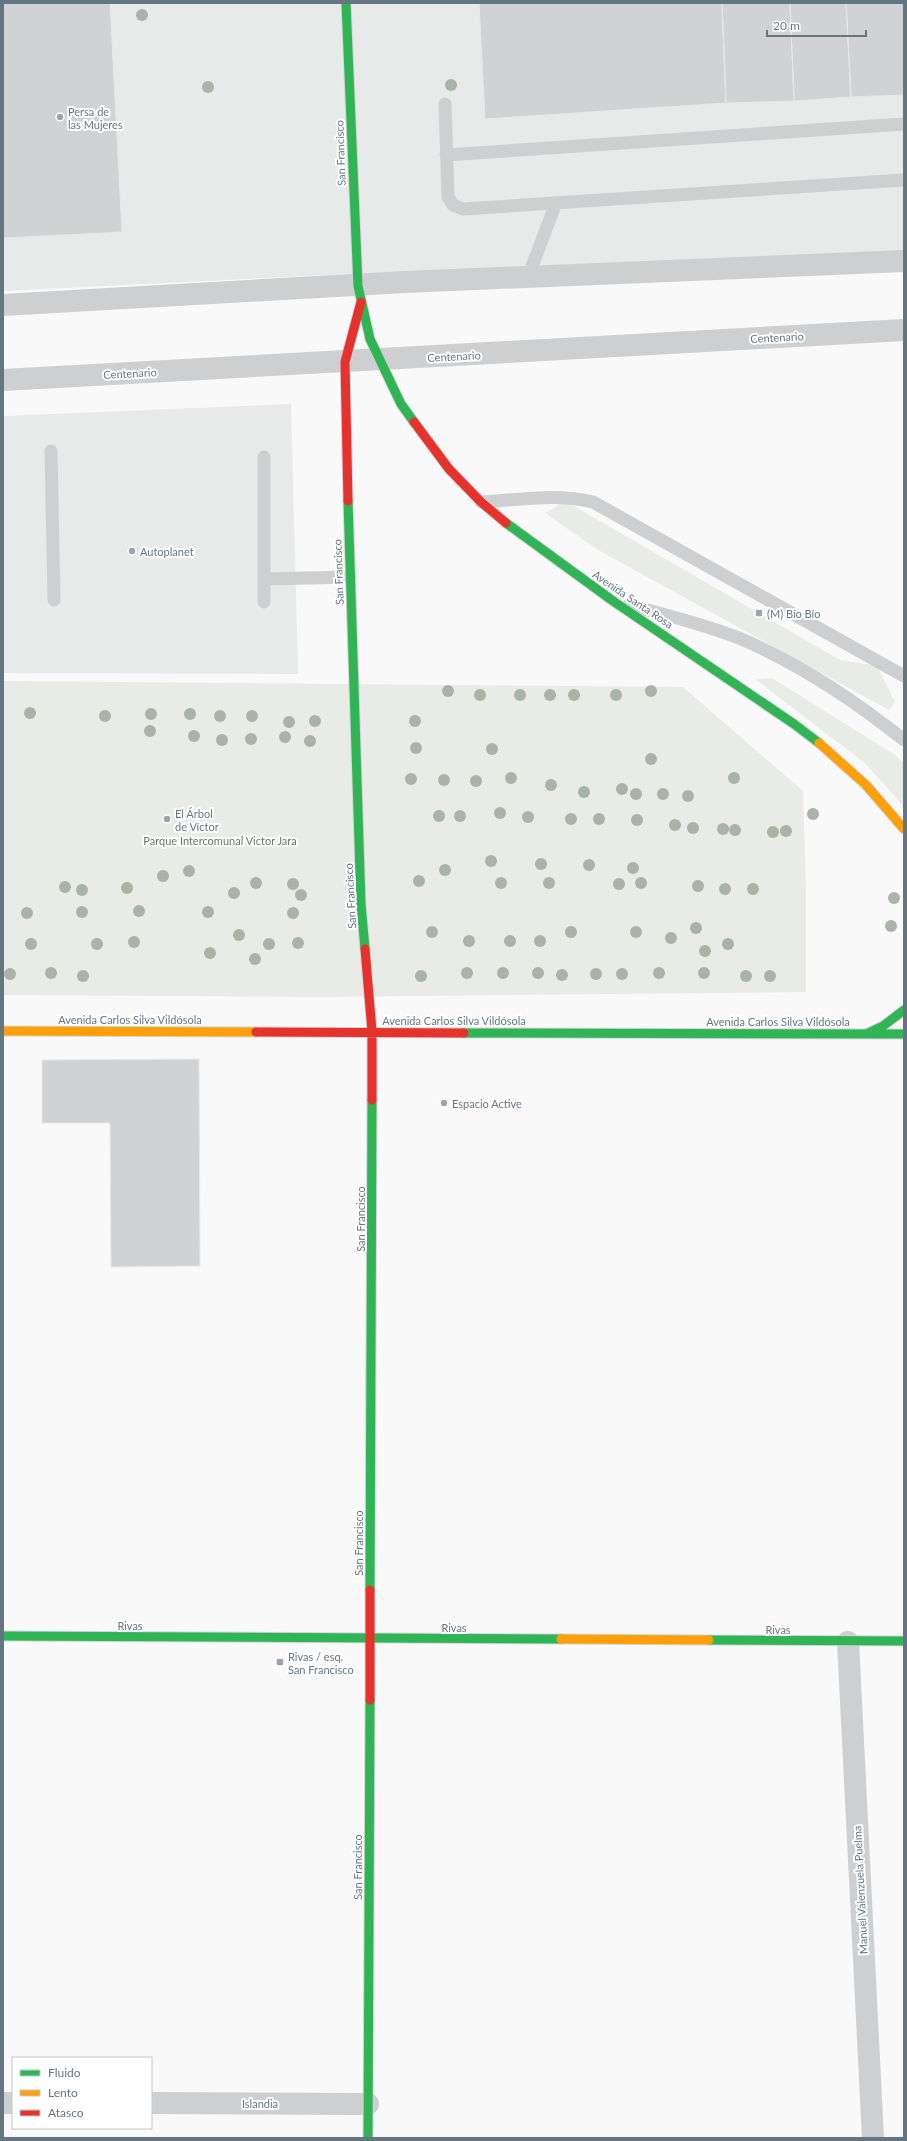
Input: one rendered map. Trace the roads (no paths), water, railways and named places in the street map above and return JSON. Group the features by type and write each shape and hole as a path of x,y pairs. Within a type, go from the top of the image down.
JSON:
{"street":[{"name":"San Francisco","path":"346,3 360,294 370,339 379,360"},
{"path":"3,305 360,294 528,277 904,261"},
{"name":"San Francisco","path":"360,294 345,362 345,406 361,904 372,1031 368,2138"},
{"name":"Centenario","path":"3,380 904,330"},
{"name":"Avenida Santa Rosa","path":"379,360 401,404 418,429 448,469 481,502 520,535 613,602 794,724 834,755 866,785 904,829"},
{"path":"867,1034 883,1026 904,1010"},
{"name":"Avenida Carlos Silva Vildósola","path":"3,1031 372,1031 904,1034"},
{"name":"Rivas","path":"3,1636 848,1642 904,1641"},
{"name":"Manuel Valenzuela Puelma","path":"848,1642 873,2138"},
{"name":"Islandia","path":"152,2103 368,2104"}],"lane":[{"path":"445,104 448,197 453,205 463,209 904,180"},
{"path":"446,155 904,124"},
{"path":"528,277 556,203"},
{"path":"51,452 54,600"},
{"path":"264,458 264,602"},
{"path":"481,502 559,497 576,498 593,502 904,676"},
{"path":"265,579 350,577"},
{"path":"613,602 685,620 745,641 777,656 821,681 864,709 904,740"}],"place":[{"name":"Persa de las Mujeres","path":"60,117"},
{"name":"Autoplanet","path":"132,551"},
{"name":"(M) Bío Bío","path":"759,613"},
{"name":"El Árbol de Víctor","path":"167,819"},
{"name":"Espacio Active","path":"444,1103"},
{"name":"Rivas / esq. San Francisco","path":"280,1662"}],"park label":[{"name":"Parque Intercomunal Victor Jara","path":"220,840"}]}
